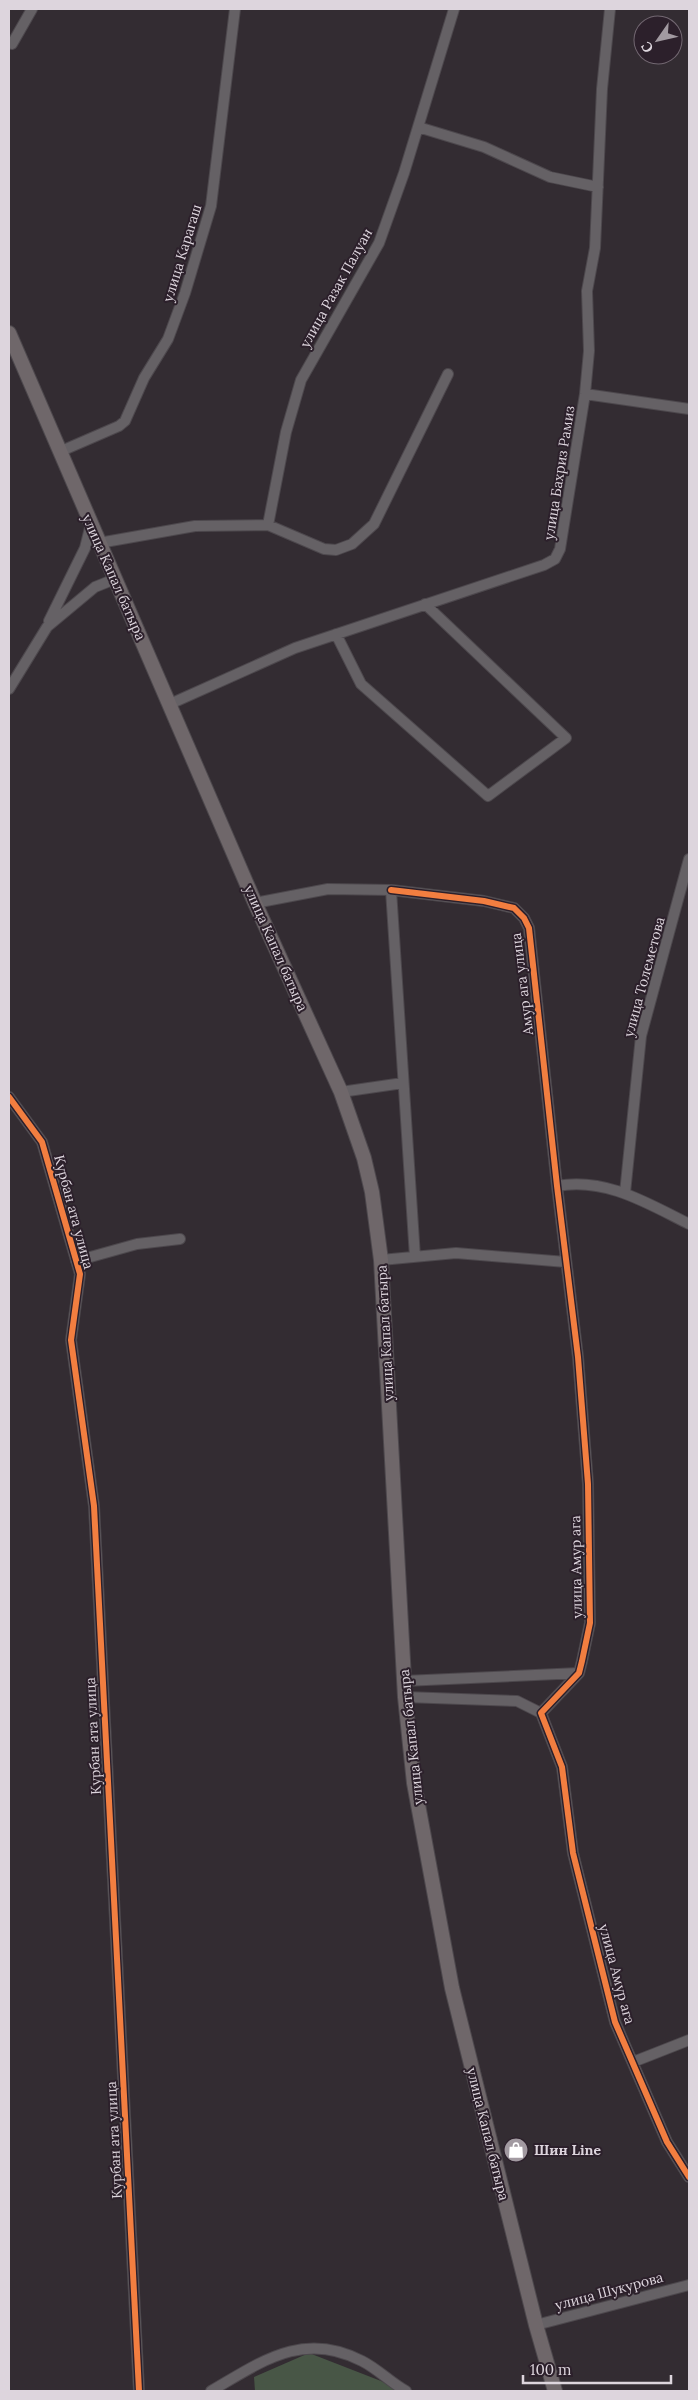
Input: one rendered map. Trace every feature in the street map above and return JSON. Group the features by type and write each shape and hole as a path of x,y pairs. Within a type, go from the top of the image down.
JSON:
{"main road":[{"name":"улица Капал батыра","path":"9,333 255,903 341,1092 364,1158 372,1192 381,1260 405,1697 414,1783 452,1988 536,2325 555,2391"}],"street":[{"path":"12,44 32,9"},
{"name":"улица Карагаш","path":"60,452 119,426 124,421 144,378 168,339 185,293 211,206 235,9"},
{"name":"улица Разак Палуан","path":"268,525 286,432 301,380 379,243 404,173 454,9"},
{"name":"улица Бахриз Рамиз","path":"170,704 295,648 544,565 555,558 560,549 585,394 589,351 587,291 596,248 602,90 610,9"},
{"path":"418,127 484,147 550,178 598,187"},
{"path":"99,543 195,526 268,525 324,549 336,550 352,544 374,524 448,374"},
{"path":"585,394 689,409"},
{"path":"9,689 47,626 85,548 91,524"},
{"path":"47,626 95,587 115,579"},
{"path":"336,634 361,684 488,796 566,738 425,604"},
{"name":"улица Толеметова","path":"625,1193 641,1036 689,859"},
{"name":"Амур ага улица","path":"255,903 328,889 391,890 484,901 514,908 524,918 529,928 557,1186"},
{"path":"391,890 415,1257"},
{"path":"341,1092 403,1083"},
{"name":"Курбан ата улица","path":"9,1097 42,1142 80,1274 71,1340 94,1506 139,2391"},
{"path":"557,1186 574,1183 593,1184 625,1193 689,1224"},
{"name":"улица Амур ага","path":"557,1186 578,1357 588,1484 590,1623 579,1673"},
{"path":"76,1261 137,1244 180,1239"},
{"path":"381,1260 456,1253 566,1262"},
{"path":"404,1681 579,1673"},
{"path":"405,1697 517,1701 541,1713 579,1673"},
{"name":"улица Амур ага","path":"541,1713 562,1767 573,1853 616,2022 668,2142 689,2177"},
{"path":"633,2062 689,2040"},
{"name":"улица Шукурова","path":"536,2325 689,2285"},
{"path":"211,2391 272,2356 303,2348 329,2348 362,2361 406,2391"}],"green space":[{"path":"309,2353 381,2381 399,2391 255,2391 254,2377"}],"cycle path":[{"path":"391,890 484,901 514,908 524,918 529,928 578,1357 588,1484 590,1623 579,1673 541,1713 562,1767 573,1853 615,2022 667,2142 689,2177"},
{"path":"9,1097 42,1142 80,1274 71,1340 94,1506 139,2391"}],"place":[{"name":"Шин Line","path":"516,2150"}]}
